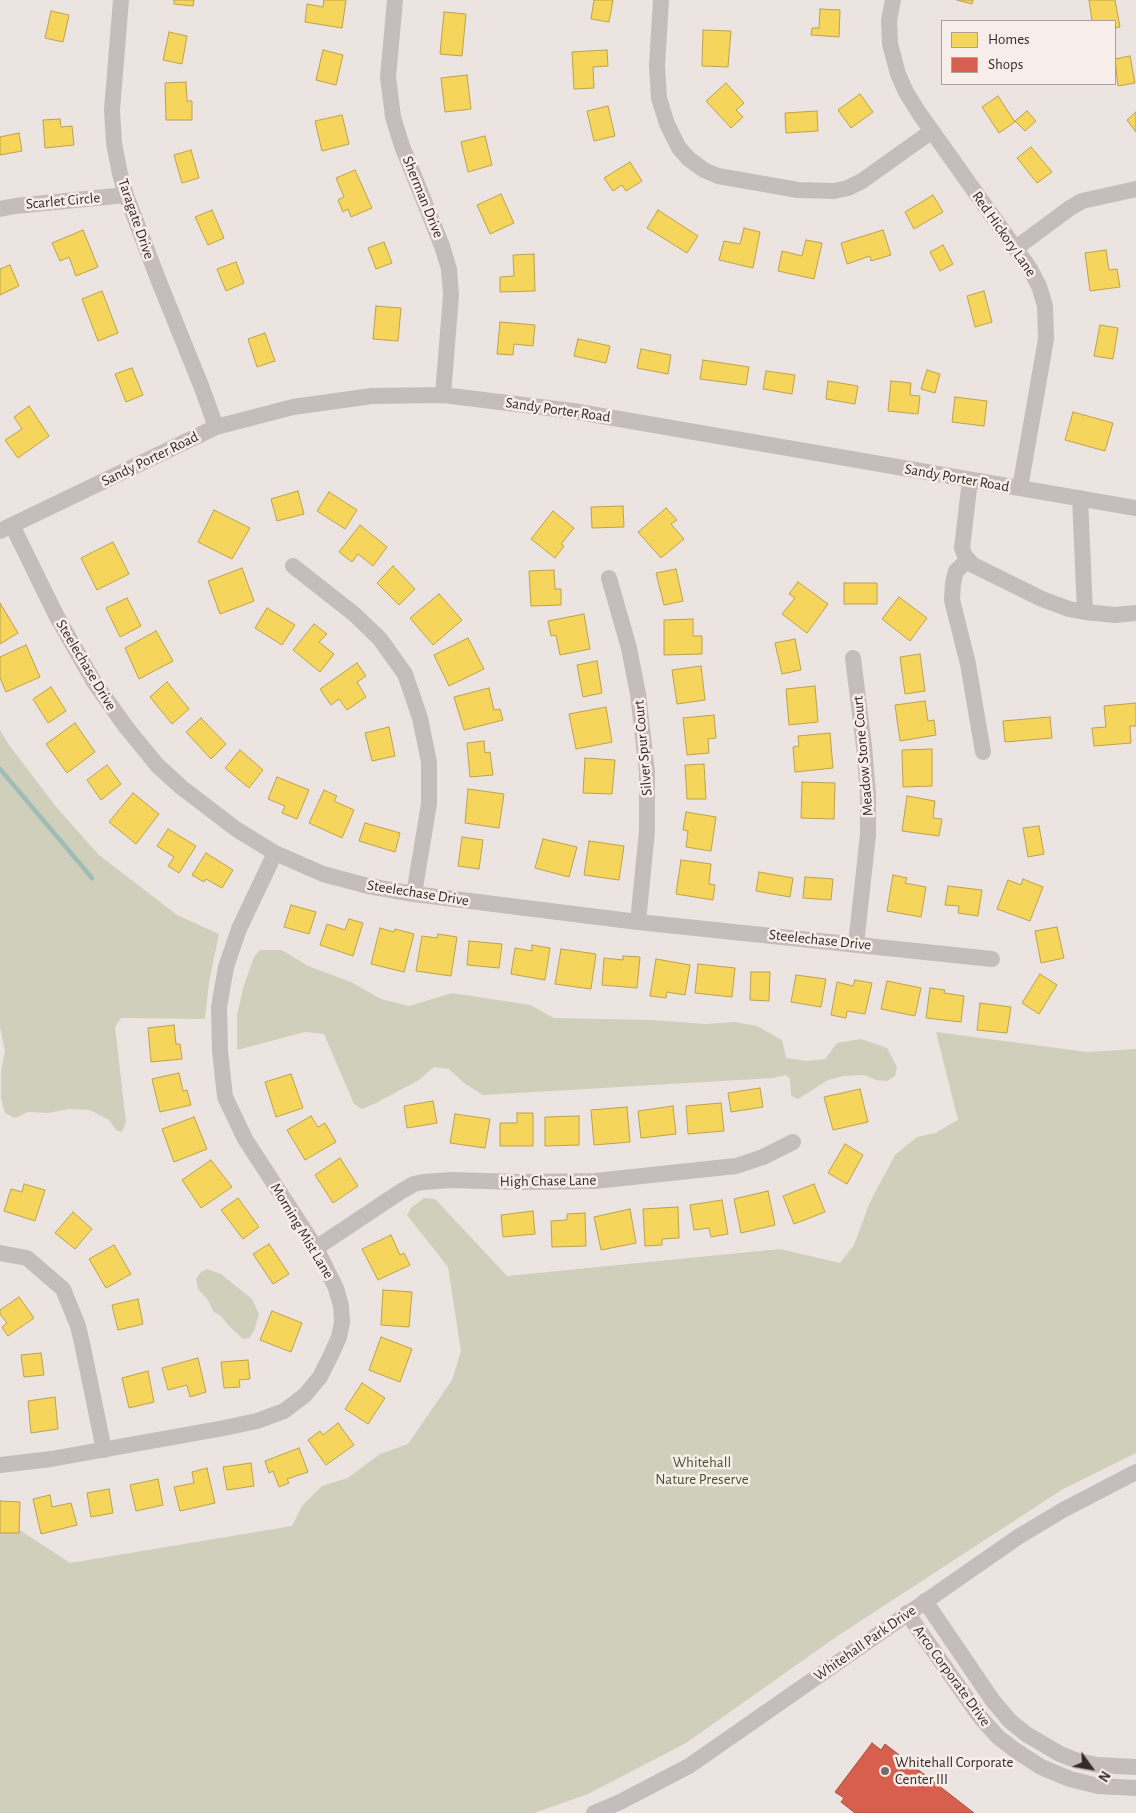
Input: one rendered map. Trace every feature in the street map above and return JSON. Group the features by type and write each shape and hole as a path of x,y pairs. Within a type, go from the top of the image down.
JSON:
{"street":[{"name":"Taragate Drive","path":"121,0 112,110 114,143 120,174 126,195 216,427"},
{"name":"Sherman Drive","path":"395,0 388,77 390,107 402,146 442,246 450,281 451,295 443,395"},
{"path":"661,0 657,66 659,98 667,124 679,148 689,159 704,170 718,176 798,190 834,191 848,188 862,181 932,131"},
{"name":"Red Hickory Lane","path":"893,0 889,31 893,59 906,92 1016,248 1039,286 1046,314 1046,339 1020,488"},
{"path":"1016,248 1082,201 1136,189"},
{"name":"Scarlet Circle","path":"0,209 126,195"},
{"name":"Sandy Porter Road","path":"6,528 216,427 293,407 372,396 443,395 573,411 1136,508"},
{"path":"970,480 962,548 965,556 972,564 1042,599 1069,609 1114,615 1136,614"},
{"path":"1080,498 1085,612"},
{"name":"Steelechase Drive","path":"6,528 94,682 126,727 157,765 181,787 236,829 275,853 323,874 368,886 414,894 638,922 992,959"},
{"path":"968,560 956,571 952,600 968,664 984,752"},
{"path":"293,566 354,614 380,638 404,674 420,718 429,762 429,804 414,894"},
{"name":"Silver Spur Court","path":"608,578 620,610 629,648 638,694 647,772 647,831 638,922"},
{"name":"Meadow Stone Court","path":"853,658 868,793 868,835 856,944"},
{"name":"Morning Mist Lane","path":"0,1464 51,1459 257,1421 284,1411 305,1395 320,1377 332,1354 339,1337 342,1322 341,1306 336,1288 316,1248 245,1139 225,1097 220,1051 219,1007 226,967 239,929 275,853"},
{"name":"High Chase Lane","path":"316,1248 414,1184 451,1180 519,1182 595,1181 736,1166 757,1159 793,1142"},
{"path":"0,1253 27,1258 63,1289 78,1326 104,1450"},
{"name":"Whitehall Park Drive","path":"594,1813 620,1802 689,1766 1018,1537 1063,1510 1136,1472"},
{"name":"Arco Corporate Drive","path":"925,1601 993,1701 1010,1721 1026,1734 1051,1750 1078,1761 1111,1767 1136,1766"},
{"name":"Arco Corporate Drive","path":"907,1613 980,1717 998,1737 1015,1750 1041,1767 1070,1779 1098,1786 1136,1788"}],"green space":[{"path":"0,730 9,745 57,808 99,855 177,915 219,934 209,982 205,1019 121,1018 115,1027 126,1122 122,1132 116,1130 109,1120 90,1110 69,1109 48,1113 28,1112 15,1118 5,1113 1,1098 1,1072 5,1051 0,1027"},
{"path":"260,950 282,950 308,966 351,982 381,999 409,1006 452,993 530,1005 554,1018 652,1020 705,1024 735,1022 757,1026 782,1040 786,1058 807,1061 825,1059 837,1043 861,1039 887,1048 897,1067 895,1076 887,1081 876,1080 864,1075 844,1076 828,1080 798,1099 791,1096 790,1079 786,1075 773,1078 483,1095 464,1083 449,1069 434,1067 419,1080 362,1109 354,1104 324,1034 305,1032 237,1050 237,1015 244,985 254,957"},
{"name":"Whitehall Nature Preserve","path":"936,1032 1087,1052 1136,1049 1136,1453 1063,1489 836,1637 686,1743 588,1794 534,1813 0,1813 0,1517 70,1563 292,1526 302,1506 322,1486 348,1478 380,1454 408,1444 452,1380 461,1351 448,1267 407,1215 411,1208 424,1198 435,1199 507,1276 780,1249 840,1263 854,1245 870,1202 895,1155 917,1137 935,1133 958,1120"},
{"path":"207,1269 221,1274 252,1299 259,1314 254,1331 249,1338 243,1339 221,1316 213,1311 208,1300 198,1289 196,1279 201,1272"}],"building: Homes":[{"path":"174,0 194,0 193,6 174,4"},
{"path":"324,0 346,0 342,28 305,22 307,4 323,7"},
{"path":"594,0 613,0 609,22 591,19"},
{"path":"957,0 973,0 972,4"},
{"path":"1089,0 1115,0 1120,27 1116,28 1116,20 1092,20"},
{"path":"820,9 840,10 839,37 811,35 812,28 819,28"},
{"path":"51,11 69,15 63,42 45,38"},
{"path":"444,12 466,14 462,56 440,54"},
{"path":"703,30 731,31 728,67 702,66"},
{"path":"169,32 187,36 182,64 163,60"},
{"path":"323,50 343,55 336,85 316,80"},
{"path":"607,50 608,66 593,67 594,88 574,89 572,52"},
{"path":"1130,56 1135,83 1118,86 1116,59"},
{"path":"467,75 471,109 445,112 441,78"},
{"path":"186,82 187,101 192,101 192,120 166,120 165,83"},
{"path":"726,83 744,103 736,110 743,117 731,128 706,101"},
{"path":"860,94 873,112 851,128 838,110"},
{"path":"998,96 1015,122 999,133 982,107"},
{"path":"608,106 615,136 594,141 587,111"},
{"path":"817,111 818,131 786,133 785,113"},
{"path":"1027,111 1036,121 1025,131 1015,121"},
{"path":"1136,112 1136,132 1127,120"},
{"path":"342,115 349,144 322,151 315,121"},
{"path":"60,119 61,127 72,126 74,145 45,148 43,120"},
{"path":"19,133 22,151 0,155 0,137"},
{"path":"485,136 492,165 468,172 461,142"},
{"path":"1031,147 1052,172 1037,183 1017,158"},
{"path":"191,150 199,178 182,183 174,155"},
{"path":"630,162 642,181 626,191 622,185 613,191 604,178"},
{"path":"355,170 372,208 351,217 348,209 343,212 338,200 344,197 336,178"},
{"path":"501,194 514,223 490,234 477,205"},
{"path":"933,195 943,212 914,229 905,212"},
{"path":"212,210 224,238 208,245 195,217"},
{"path":"658,210 698,236 687,253 647,228"},
{"path":"744,228 760,232 753,268 719,260 724,241 740,244"},
{"path":"83,230 98,267 76,276 69,257 60,261 52,243"},
{"path":"883,230 891,255 871,261 870,256 847,264 841,243"},
{"path":"806,240 822,243 814,279 778,271 782,251 802,256"},
{"path":"384,242 392,263 376,269 368,248"},
{"path":"943,245 953,264 940,271 930,252"},
{"path":"1106,250 1109,270 1117,269 1120,287 1090,291 1085,253"},
{"path":"534,254 535,291 500,292 500,277 514,276 513,255"},
{"path":"236,262 244,283 226,291 217,269"},
{"path":"10,265 19,286 0,295 0,269"},
{"path":"102,291 118,333 98,341 82,299"},
{"path":"984,291 992,322 975,327 967,296"},
{"path":"376,306 401,308 398,341 373,339"},
{"path":"500,322 535,325 533,346 514,344 513,355 497,354"},
{"path":"1100,325 1118,328 1113,359 1094,356"},
{"path":"265,333 275,361 257,367 248,339"},
{"path":"578,339 610,346 606,363 574,356"},
{"path":"641,349 671,355 668,374 637,368"},
{"path":"703,360 749,367 746,385 700,379"},
{"path":"132,368 143,395 126,402 115,374"},
{"path":"927,370 940,374 935,393 921,389"},
{"path":"766,371 795,375 792,394 763,389"},
{"path":"828,381 858,386 855,404 826,399"},
{"path":"891,381 911,383 910,395 920,396 918,414 888,411"},
{"path":"955,397 987,401 984,426 952,422"},
{"path":"29,406 49,436 18,458 5,440 22,429 14,417"},
{"path":"1073,412 1113,423 1105,451 1065,440"},
{"path":"298,491 304,514 277,521 271,499"},
{"path":"329,492 357,510 345,529 317,511"},
{"path":"623,506 624,527 592,528 591,507"},
{"path":"666,508 677,520 671,524 684,539 661,558 638,532"},
{"path":"214,510 250,528 232,559 198,542"},
{"path":"553,511 574,528 561,544 564,546 555,558 531,539"},
{"path":"360,525 387,547 373,566 358,554 352,562 339,552"},
{"path":"113,542 129,574 97,590 81,558"},
{"path":"393,566 415,589 399,605 377,583"},
{"path":"242,568 254,601 220,614 208,581"},
{"path":"676,569 683,601 664,605 656,573"},
{"path":"554,570 555,589 561,589 561,605 531,606 529,571"},
{"path":"798,582 828,604 807,633 782,614 795,598 789,594"},
{"path":"844,583 877,583 877,604 844,604"},
{"path":"439,594 462,620 433,645 410,618"},
{"path":"899,597 927,618 910,641 882,619"},
{"path":"127,598 141,626 120,637 106,608"},
{"path":"0,603 18,633 0,644"},
{"path":"267,608 295,625 282,645 255,628"},
{"path":"584,614 590,649 560,655 556,635 551,636 548,621"},
{"path":"693,619 693,636 702,636 702,654 664,655 664,620"},
{"path":"314,624 327,634 319,642 334,654 320,672 293,650"},
{"path":"156,631 173,661 139,679 125,648"},
{"path":"468,638 484,669 449,686 434,655"},
{"path":"795,639 801,670 782,674 775,643"},
{"path":"26,645 40,677 6,692 0,678 0,657"},
{"path":"920,654 925,691 905,694 900,657"},
{"path":"597,661 602,693 583,697 577,665"},
{"path":"357,663 366,676 357,682 366,697 347,710 339,699 331,705 320,689"},
{"path":"701,666 705,700 677,704 672,670"},
{"path":"167,682 189,709 172,724 150,697"},
{"path":"815,686 818,722 789,725 786,689"},
{"path":"51,687 66,711 48,723 33,699"},
{"path":"489,688 494,710 500,709 503,720 464,730 454,697"},
{"path":"925,701 928,721 934,720 936,735 900,741 895,705"},
{"path":"1136,703 1136,726 1130,726 1131,743 1094,746 1092,728 1106,727 1104,706"},
{"path":"606,707 612,742 576,749 569,714"},
{"path":"714,715 716,738 708,739 709,753 687,755 683,718"},
{"path":"1050,717 1052,738 1005,742 1003,721"},
{"path":"201,718 226,744 211,759 186,732"},
{"path":"75,723 95,752 67,773 46,744"},
{"path":"389,727 395,756 372,761 365,733"},
{"path":"830,733 833,768 795,772 793,747 799,746 798,736"},
{"path":"484,741 485,753 490,752 493,775 470,777 467,743"},
{"path":"932,749 932,786 903,787 902,750"},
{"path":"240,750 263,770 249,788 225,768"},
{"path":"585,758 615,760 612,794 583,793"},
{"path":"704,764 706,799 687,799 685,765"},
{"path":"107,765 121,784 101,800 87,780"},
{"path":"277,777 309,790 297,819 282,813 285,806 268,799"},
{"path":"802,782 835,783 834,819 801,818"},
{"path":"468,789 504,794 499,828 465,823"},
{"path":"324,790 337,796 334,801 354,810 342,838 309,823"},
{"path":"133,793 159,814 136,844 109,822"},
{"path":"907,796 935,801 933,818 942,819 939,836 902,831"},
{"path":"686,812 716,817 711,851 686,847 688,831 683,830"},
{"path":"365,823 400,833 395,852 359,841"},
{"path":"1039,826 1044,854 1028,857 1023,828"},
{"path":"168,829 196,846 179,873 168,866 174,857 157,846"},
{"path":"462,837 483,840 479,869 458,866"},
{"path":"543,839 577,847 569,877 535,868"},
{"path":"589,841 624,846 619,880 584,875"},
{"path":"206,853 233,870 222,888 206,879 204,882 192,875"},
{"path":"681,860 711,864 709,884 715,885 713,900 676,894"},
{"path":"759,872 793,878 790,897 756,891"},
{"path":"893,875 907,878 905,883 926,887 921,917 887,911"},
{"path":"805,877 833,879 831,900 803,898"},
{"path":"1023,879 1043,887 1030,921 997,909 1008,880 1021,885"},
{"path":"948,886 982,890 978,916 958,913 959,906 945,905"},
{"path":"291,905 316,912 309,934 284,927"},
{"path":"349,919 363,923 353,956 320,945 327,924 345,930"},
{"path":"1057,927 1064,958 1041,963 1035,931"},
{"path":"380,928 394,932 395,929 414,934 404,972 371,964"},
{"path":"438,934 457,937 451,976 416,971 422,936 437,938"},
{"path":"469,941 502,944 499,968 467,965"},
{"path":"532,945 550,948 545,980 511,974 515,948 532,951"},
{"path":"561,949 596,954 591,989 555,984"},
{"path":"623,956 640,957 637,988 602,985 604,958 623,960"},
{"path":"656,959 690,965 685,995 667,992 666,998 650,996"},
{"path":"698,964 735,968 732,997 695,993"},
{"path":"751,972 770,972 769,1001 750,1000"},
{"path":"1040,974 1057,985 1039,1014 1022,1003"},
{"path":"796,975 826,979 821,1007 791,1002"},
{"path":"855,980 872,983 865,1014 847,1011 846,1018 831,1015 837,982 853,986"},
{"path":"887,981 921,988 915,1016 881,1009"},
{"path":"930,988 945,990 944,993 964,996 961,1022 926,1018"},
{"path":"980,1003 1011,1007 1007,1033 977,1030"},
{"path":"174,1025 176,1044 180,1044 182,1059 151,1062 148,1028"},
{"path":"179,1073 183,1091 187,1090 191,1105 160,1112 152,1079"},
{"path":"291,1074 303,1108 276,1117 265,1082"},
{"path":"760,1088 763,1107 731,1112 728,1093"},
{"path":"860,1089 868,1122 833,1130 824,1097"},
{"path":"433,1101 437,1123 407,1128 404,1106"},
{"path":"721,1103 724,1131 688,1134 686,1106"},
{"path":"673,1106 676,1134 641,1138 638,1111"},
{"path":"627,1107 630,1142 594,1145 591,1110"},
{"path":"517,1113 533,1113 533,1146 500,1146 500,1123 517,1123"},
{"path":"455,1114 490,1119 485,1148 450,1143"},
{"path":"311,1116 318,1127 325,1123 336,1142 305,1160 287,1130"},
{"path":"579,1116 579,1145 545,1146 545,1117"},
{"path":"194,1117 207,1149 174,1162 162,1129"},
{"path":"845,1144 863,1155 847,1184 828,1173"},
{"path":"340,1158 358,1186 333,1203 315,1175"},
{"path":"211,1160 232,1187 201,1208 182,1180"},
{"path":"24,1184 45,1190 35,1221 4,1211 11,1189 22,1192"},
{"path":"814,1184 825,1212 794,1224 783,1196"},
{"path":"768,1191 775,1225 741,1233 734,1199"},
{"path":"238,1198 259,1227 243,1239 221,1210"},
{"path":"722,1200 728,1234 711,1237 709,1228 694,1230 690,1205"},
{"path":"678,1207 679,1238 662,1239 662,1245 645,1246 643,1209"},
{"path":"630,1209 636,1243 601,1250 594,1217"},
{"path":"533,1211 535,1234 503,1237 501,1215"},
{"path":"73,1212 92,1229 75,1249 55,1233"},
{"path":"585,1213 586,1246 552,1247 551,1221 567,1220 567,1214"},
{"path":"391,1235 400,1255 404,1253 410,1265 378,1280 362,1249"},
{"path":"269,1244 289,1274 273,1284 253,1254"},
{"path":"114,1245 131,1274 106,1288 89,1259"},
{"path":"383,1290 412,1292 409,1327 381,1325"},
{"path":"19,1297 34,1318 8,1336 2,1327 7,1323 0,1314 0,1310"},
{"path":"138,1299 143,1324 118,1330 112,1305"},
{"path":"272,1311 302,1323 291,1352 260,1340"},
{"path":"381,1337 412,1349 400,1382 369,1370"},
{"path":"41,1353 44,1375 24,1377 21,1355"},
{"path":"198,1358 206,1392 190,1397 187,1385 168,1390 162,1368"},
{"path":"248,1360 250,1379 239,1380 240,1387 224,1388 221,1362"},
{"path":"148,1371 154,1402 129,1408 122,1378"},
{"path":"362,1383 385,1398 368,1424 345,1409"},
{"path":"55,1397 58,1429 31,1433 28,1401"},
{"path":"338,1423 354,1445 326,1465 308,1440 320,1431 323,1435"},
{"path":"299,1448 308,1472 287,1479 289,1483 279,1487 273,1471 269,1473 265,1461"},
{"path":"251,1463 254,1486 227,1490 223,1467"},
{"path":"207,1468 215,1503 180,1511 174,1487 194,1483 192,1472"},
{"path":"158,1479 163,1505 136,1511 130,1485"},
{"path":"109,1489 113,1513 91,1517 87,1493"},
{"path":"50,1495 52,1507 71,1503 77,1525 41,1534 33,1499"},
{"path":"0,1501 20,1502 19,1533 0,1533"}],"building: Shops":[{"name":"Whitehall Corporate Center III","path":"872,1743 881,1750 885,1744 974,1813 855,1813 841,1802 844,1798 835,1792"}],"waterway":[{"path":"0,769 92,878"}],"place":[{"name":"Whitehall Corporate Center III","path":"885,1771"}]}
